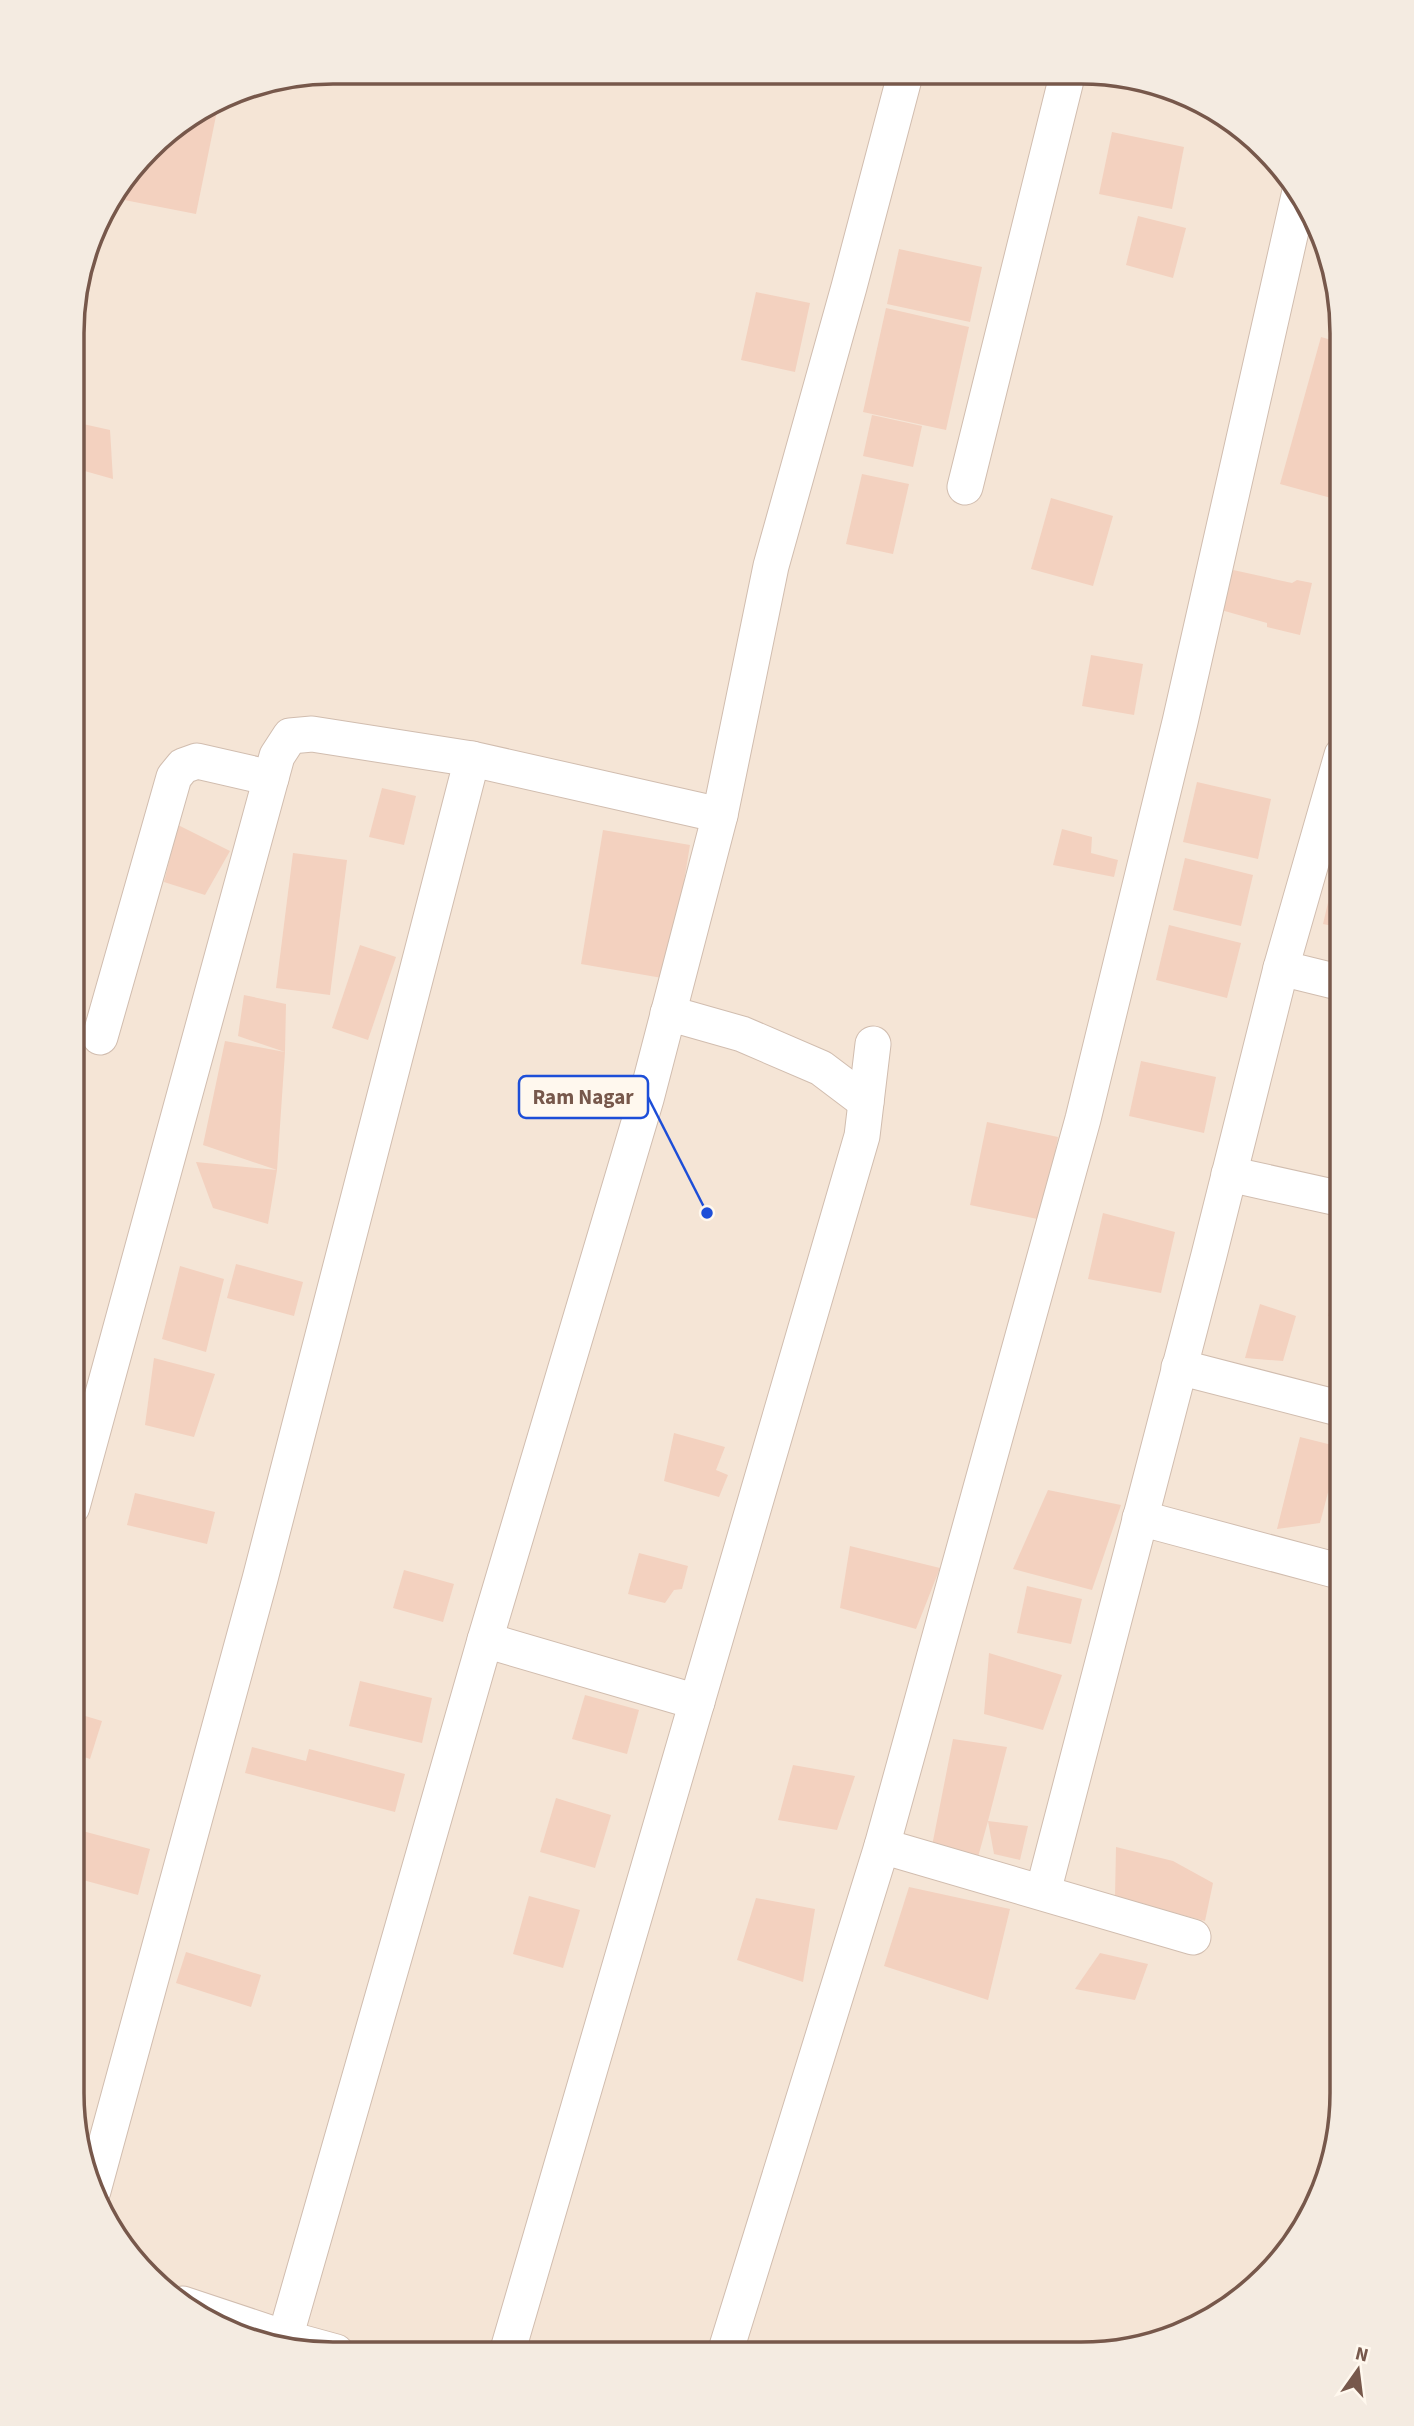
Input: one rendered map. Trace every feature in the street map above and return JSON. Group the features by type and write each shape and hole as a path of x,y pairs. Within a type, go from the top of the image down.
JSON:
{"street":[{"path":"285,2337 485,1640 642,1112 720,815 771,566 903,84"},
{"path":"965,487 1065,84"},
{"path":"728,2342 882,1846 1086,1105 1180,722 1296,208"},
{"path":"84,1463 277,756 290,736 312,734 472,759 720,815"},
{"path":"98,2174 260,1579 472,759"},
{"path":"100,1037 174,777 183,766 197,761 271,778"},
{"path":"1043,1892 1281,968 1330,806"},
{"path":"1281,968 1330,980"},
{"path":"668,1013 742,1034 821,1068 866,1102"},
{"path":"510,2342 862,1136 873,1044"},
{"path":"1229,1174 1330,1196"},
{"path":"1179,1367 1330,1406"},
{"path":"1140,1518 1330,1569"},
{"path":"485,1640 697,1702"},
{"path":"882,1846 1193,1937"},
{"path":"233,2321 278,2336"}],"shaded area":[{"path":"317,85 1113,86 1145,92 1176,103 1233,135 1279,181 1297,209 1317,253 1328,301 1330,333 1328,2125 1322,2157 1311,2188 1279,2245 1233,2291 1205,2309 1161,2329 1113,2340 1081,2342 301,2340 269,2334 238,2323 181,2291 135,2245 117,2217 97,2173 86,2125 84,2093 86,301 92,269 110,223 135,181 157,157 181,135 238,103 269,92"}],"building":[{"path":"217,113 196,214 123,200 135,181 157,157 181,135"},
{"path":"1112,132 1184,147 1172,209 1099,194"},
{"path":"1138,216 1186,228 1173,278 1126,265"},
{"path":"899,249 982,267 970,322 887,304"},
{"path":"756,292 810,303 795,372 741,360"},
{"path":"886,308 969,327 946,430 863,412"},
{"path":"1321,337 1330,340 1330,498 1280,484"},
{"path":"872,415 922,426 913,467 863,456"},
{"path":"84,424 110,430 113,479 84,471"},
{"path":"862,474 909,484 893,554 846,544"},
{"path":"1051,498 1113,516 1093,586 1031,569"},
{"path":"1224,568 1292,583 1297,580 1312,583 1300,635 1267,627 1267,623 1214,608"},
{"path":"1091,655 1143,664 1134,715 1082,706"},
{"path":"1197,782 1271,799 1258,859 1183,842"},
{"path":"382,788 416,796 404,845 369,837"},
{"path":"178,825 230,851 205,895 164,882"},
{"path":"1062,829 1092,837 1091,853 1118,860 1114,877 1053,865"},
{"path":"603,830 690,845 668,979 581,964"},
{"path":"293,853 347,860 330,995 276,988"},
{"path":"1185,858 1253,875 1241,926 1173,910"},
{"path":"1330,894 1330,925 1323,924"},
{"path":"1169,925 1241,943 1227,998 1156,980"},
{"path":"360,945 396,957 368,1040 332,1028"},
{"path":"244,995 286,1004 285,1052 238,1036"},
{"path":"225,1041 285,1052 277,1170 203,1145"},
{"path":"1141,1061 1216,1077 1204,1133 1129,1116"},
{"path":"987,1122 1058,1137 1042,1220 970,1205"},
{"path":"196,1162 277,1170 268,1224 213,1208"},
{"path":"1103,1213 1175,1232 1161,1293 1088,1279"},
{"path":"236,1264 303,1282 294,1316 227,1298"},
{"path":"180,1266 224,1279 206,1352 162,1339"},
{"path":"1260,1304 1296,1316 1283,1361 1245,1358"},
{"path":"154,1358 215,1374 194,1437 145,1425"},
{"path":"674,1433 725,1447 716,1470 728,1475 719,1497 664,1481"},
{"path":"1300,1437 1330,1444 1330,1485 1320,1523 1277,1529"},
{"path":"1048,1490 1121,1505 1092,1590 1013,1569"},
{"path":"135,1493 215,1512 207,1544 127,1525"},
{"path":"850,1546 940,1568 916,1629 840,1608"},
{"path":"639,1553 688,1566 682,1589 674,1590 665,1603 628,1594"},
{"path":"404,1570 454,1584 443,1622 393,1608"},
{"path":"1027,1586 1082,1599 1071,1644 1017,1633"},
{"path":"989,1653 1062,1675 1043,1730 984,1714"},
{"path":"360,1681 432,1698 422,1743 349,1726"},
{"path":"585,1695 639,1710 627,1754 572,1739"},
{"path":"84,1716 102,1721 90,1759 84,1757"},
{"path":"953,1739 1007,1747 978,1857 932,1846"},
{"path":"252,1747 306,1761 309,1749 405,1774 395,1812 245,1773"},
{"path":"793,1765 855,1776 837,1830 778,1820"},
{"path":"556,1798 611,1815 595,1868 540,1852"},
{"path":"988,1821 1028,1826 1020,1860 994,1854"},
{"path":"84,1831 150,1849 138,1895 84,1880"},
{"path":"1116,1847 1173,1861 1213,1883 1205,1921 1115,1897"},
{"path":"909,1887 1010,1909 988,2000 884,1966"},
{"path":"529,1896 580,1910 563,1968 513,1954"},
{"path":"756,1898 815,1909 803,1982 737,1960"},
{"path":"186,1952 261,1975 251,2007 176,1983"},
{"path":"1100,1953 1148,1964 1135,2000 1075,1989"}],"place":[{"name":"Ram Nagar","path":"707,1213"}]}
